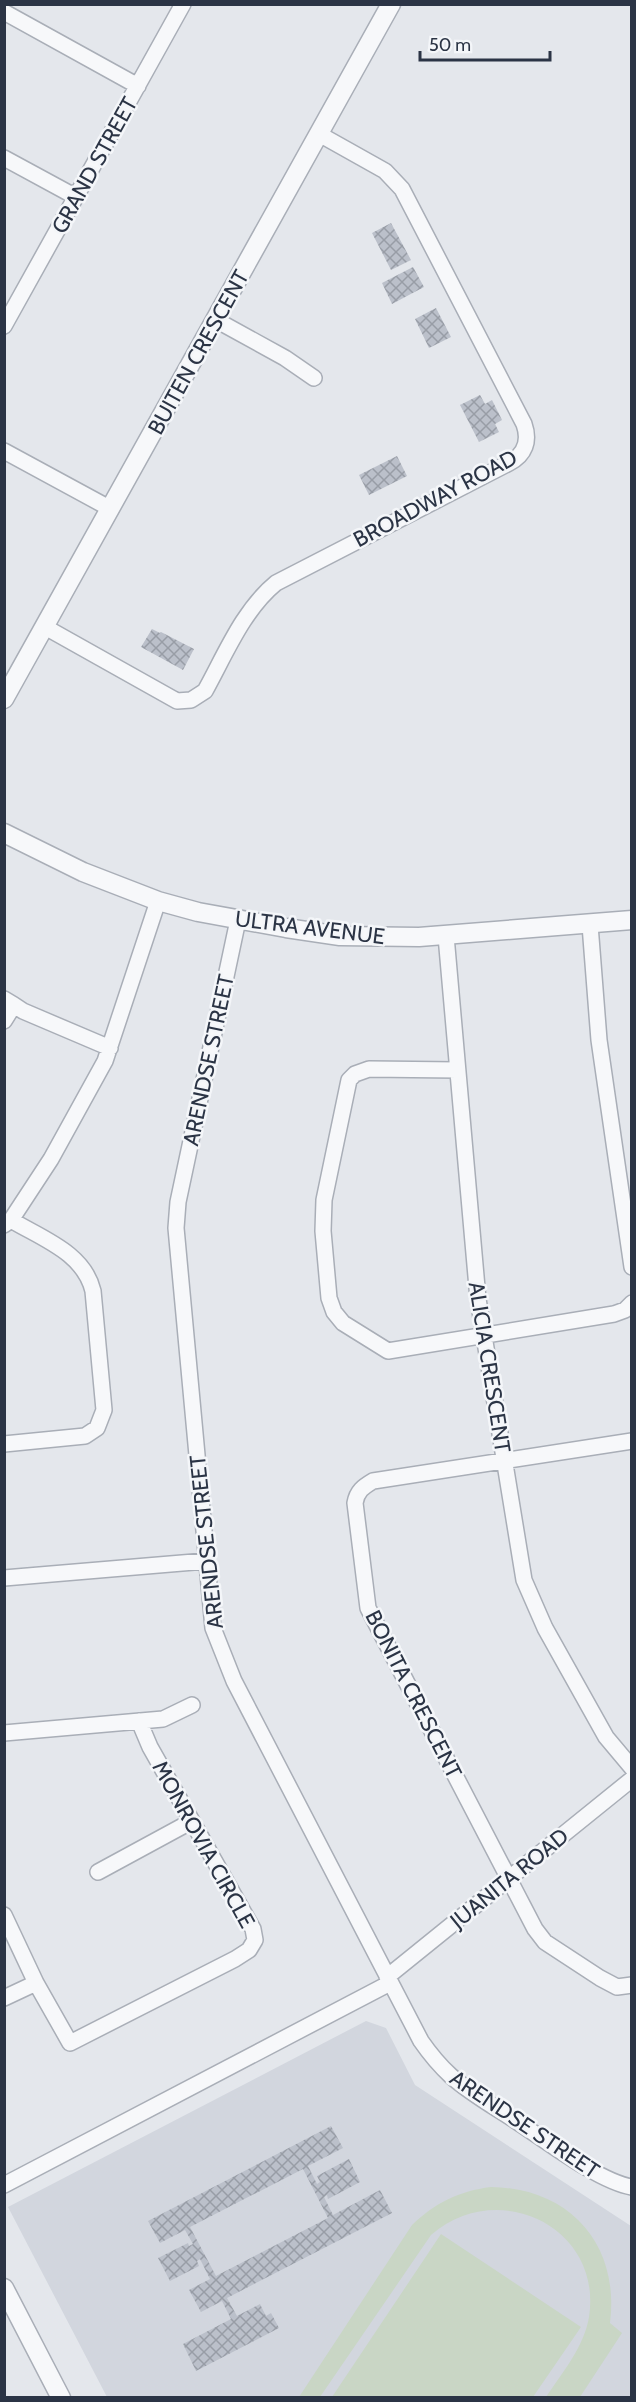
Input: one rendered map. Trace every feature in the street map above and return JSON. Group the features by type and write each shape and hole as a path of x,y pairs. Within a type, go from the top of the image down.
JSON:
{"street":[{"name":"GRAND STREET","path":"4,326 9,308 76,197 183,4"},
{"name":"BUITEN CRESCENT","path":"4,699 391,4"},
{"path":"4,12 138,86"},
{"name":"BROADWAY ROAD","path":"45,627 177,700 191,700 205,691 250,611 265,591 276,583 516,460 524,450 527,437 524,424 402,189 385,171 319,134"},
{"path":"4,158 76,197"},
{"path":"216,320 285,358 314,378"},
{"path":"4,451 111,509"},
{"name":"ULTRA AVENUE","path":"4,834 83,872 158,901 238,920 340,936 446,936 632,920"},
{"path":"4,1444 86,1436 97,1428 104,1410 93,1291 87,1273 73,1257 8,1222 51,1159 105,1060 158,901"},
{"name":"ARENDSE STREET","path":"238,920 178,1202 176,1228 213,1628 228,1668 389,1980 433,2059 453,2078 564,2153 618,2185 632,2187"},
{"path":"590,925 599,1040 632,1267"},
{"name":"ALICIA CRESCENT","path":"446,936 483,1336 524,1580 534,1605 606,1737 632,1768"},
{"path":"4,1021 9,1002 23,1011 110,1048"},
{"path":"458,1070 369,1069 355,1074 350,1080 324,1200 324,1244 329,1298 334,1312 343,1323 384,1350 620,1313 632,1303"},
{"name":"BONITA CRESCENT","path":"508,1878 368,1608 355,1503 357,1494 374,1481 632,1441"},
{"path":"4,1578 206,1561"},
{"path":"4,1733 164,1719 192,1705"},
{"name":"MONROVIA CIRCLE","path":"36,1983 70,2043 235,1959 249,1950 255,1940 253,1929 150,1747 139,1721"},
{"name":"JUANITA ROAD","path":"4,2185 389,1980 508,1878 632,1779"},
{"path":"98,1872 192,1821"},
{"path":"508,1878 535,1929 545,1942 617,1987 632,1985"},
{"path":"4,1916 36,1983 4,1998"},
{"path":"4,2288 62,2397"}],"shaded area":[{"path":"366,2021 386,2028 415,2085 631,2226 631,2397 107,2397 8,2207"}],"green space":[{"path":"491,2187 519,2190 544,2198 566,2210 584,2226 598,2246 607,2269 611,2295 610,2323 622,2333 580,2397 546,2397 572,2359 589,2317 589,2285 580,2258 563,2236 540,2220 514,2212 486,2211 458,2218 431,2235 320,2397 299,2397 412,2225 448,2199"},
{"path":"441,2234 581,2327 533,2397 332,2397"}],"building":[{"path":"391,223 411,260 391,270 372,233"},
{"path":"413,267 424,287 392,304 382,283"},
{"path":"436,308 451,337 429,348 415,319"},
{"path":"480,395 485,404 492,400 502,420 495,424 499,432 479,442 460,405"},
{"path":"397,456 407,476 369,495 359,475"},
{"path":"152,629 194,649 183,670 141,647"},
{"path":"331,2126 343,2148 308,2166 317,2184 320,2182 317,2176 349,2159 360,2182 328,2199 327,2195 324,2197 333,2215 380,2190 392,2213 227,2298 237,2316 260,2304 266,2316 271,2313 279,2328 196,2371 183,2344 231,2319 222,2301 201,2312 189,2290 210,2279 200,2259 197,2261 199,2266 170,2281 158,2258 188,2243 189,2246 193,2244 185,2230 160,2243 148,2221","holes":["303,2169 328,2218 216,2276 190,2227"]}]}
